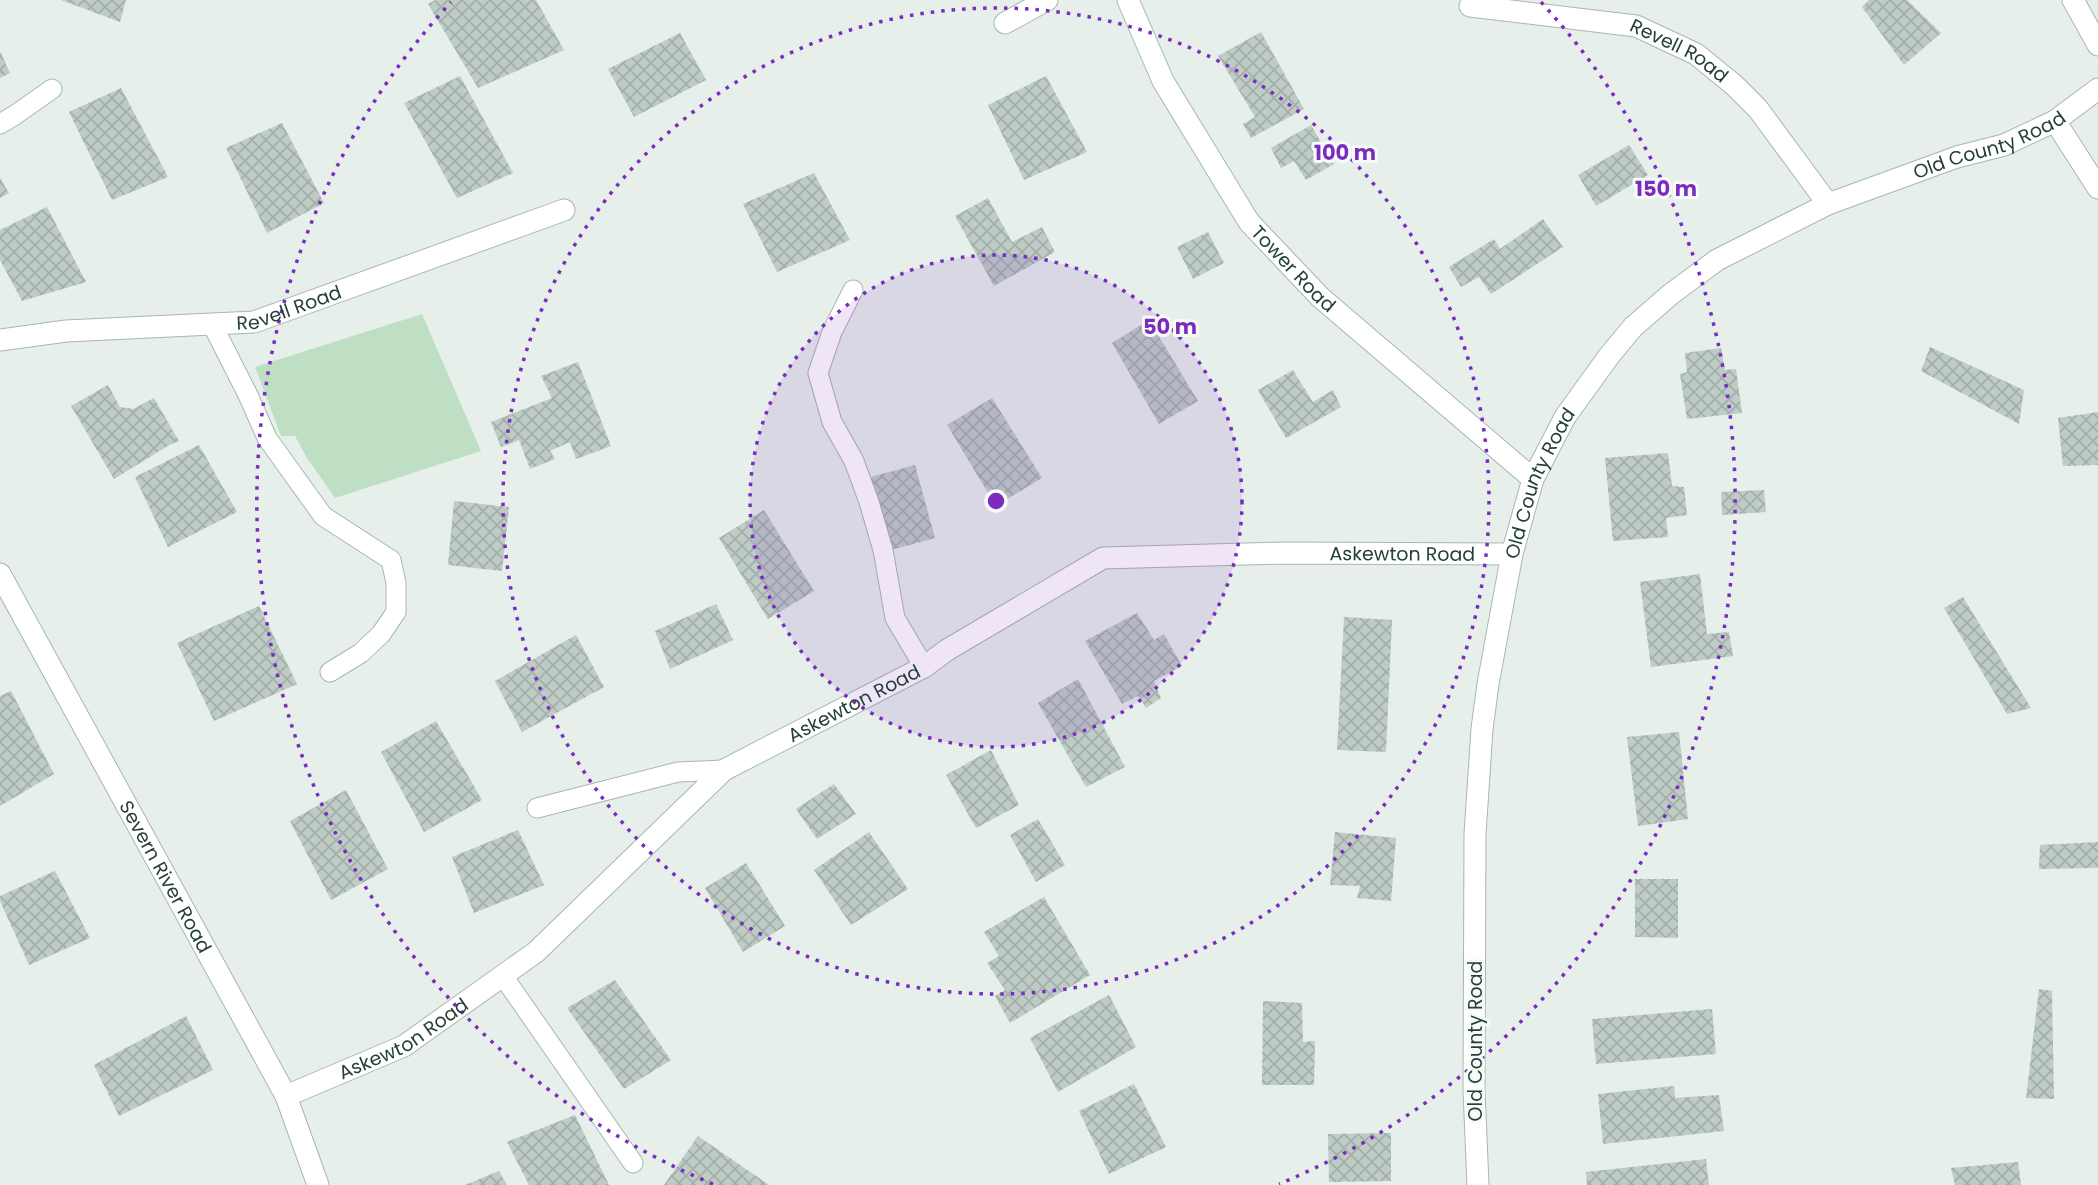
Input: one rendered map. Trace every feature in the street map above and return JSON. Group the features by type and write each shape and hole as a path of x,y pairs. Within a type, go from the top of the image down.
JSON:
{"street":[{"path":"1005,23 1047,0"},
{"name":"Tower Road","path":"1128,0 1163,81 1249,222 1320,297 1533,479"},
{"path":"2073,0 2098,45"},
{"name":"Revell Road","path":"1470,6 1636,26 1696,54 1758,109 1828,204"},
{"name":"Old County Road","path":"1478,1185 1474,1090 1475,834 1484,718 1512,554 1533,479 1565,417 1633,327 1671,294 1717,260 1828,204 1957,157 2004,145 2055,121 2098,89"},
{"path":"2055,121 2098,188"},
{"name":"Revell Road","path":"0,340 66,331 254,322 564,210"},
{"name":"Askewton Road","path":"286,1096 404,1046 536,952 724,770 924,667 947,650 1103,558 1284,553 1512,554"},
{"name":"Severn River Road","path":"0,574 286,1096 318,1185"}],"lane":[{"path":"0,124 52,89"},
{"path":"853,290 832,332 818,373 832,422 854,461 869,502 883,550 895,618 924,667"},
{"path":"212,324 267,438 323,516 391,560 396,583 396,612 381,634 361,653 330,672"},
{"path":"537,808 678,772 724,770"},
{"path":"503,976 634,1163"}],"green space":[{"path":"422,314 481,451 335,498 295,436 281,436 255,367"}],"building":[{"path":"61,0 126,0 120,22"},
{"path":"435,0 536,0 564,50 478,88 428,4"},
{"path":"1869,0 1907,0 1941,33 1904,65 1862,7"},
{"path":"1261,32 1304,109 1251,138 1243,124 1255,117 1218,56"},
{"path":"680,33 706,80 634,117 608,69"},
{"path":"0,51 10,73 0,78"},
{"path":"460,76 513,173 457,198 404,103"},
{"path":"1046,76 1087,152 1024,180 988,105"},
{"path":"121,88 168,177 112,200 69,112"},
{"path":"282,123 324,203 267,233 226,148"},
{"path":"1311,125 1334,164 1306,180 1294,161 1281,168 1271,148"},
{"path":"1629,145 1648,175 1596,206 1578,175"},
{"path":"814,173 850,240 777,272 743,204"},
{"path":"0,178 9,193 0,198"},
{"path":"988,198 1012,242 1042,227 1055,252 994,286 955,216"},
{"path":"47,207 86,282 22,301 0,260 0,230"},
{"path":"1543,219 1563,247 1491,294 1479,277 1461,287 1449,267 1494,239 1500,249"},
{"path":"1208,232 1224,263 1193,279 1177,247"},
{"path":"1149,320 1198,401 1159,424 1112,343"},
{"path":"1930,347 2024,390 2019,424 1921,371"},
{"path":"1721,348 1725,370 1736,369 1742,413 1687,419 1680,374 1687,372 1685,353"},
{"path":"578,362 611,446 576,459 570,442 550,451 555,459 530,469 519,440 501,447 491,422 552,398 541,376"},
{"path":"1293,370 1313,402 1333,390 1341,407 1286,438 1258,390"},
{"path":"108,385 120,407 133,409 154,398 179,441 114,479 71,406"},
{"path":"992,398 1042,478 996,506 947,425"},
{"path":"2098,412 2098,465 2063,466 2058,418"},
{"path":"199,445 237,512 168,547 135,477"},
{"path":"1668,453 1672,486 1684,487 1687,515 1666,518 1668,537 1613,541 1605,458"},
{"path":"915,465 935,538 891,550 871,477"},
{"path":"1764,490 1766,512 1722,515 1721,492"},
{"path":"454,501 509,507 502,571 448,565"},
{"path":"764,510 814,591 768,619 719,538"},
{"path":"1700,574 1707,634 1729,632 1733,656 1651,667 1640,582"},
{"path":"1963,597 2031,708 2007,714 1944,608"},
{"path":"716,604 733,640 670,669 655,631"},
{"path":"259,606 297,684 214,721 177,643"},
{"path":"1137,613 1154,640 1164,634 1182,666 1154,681 1161,698 1146,708 1138,696 1122,704 1085,641"},
{"path":"1344,617 1392,620 1386,752 1337,750"},
{"path":"576,635 604,687 522,732 495,681"},
{"path":"1078,679 1125,767 1086,787 1038,703"},
{"path":"11,691 54,774 0,806 0,696"},
{"path":"436,721 482,800 424,832 381,752"},
{"path":"1679,732 1688,819 1638,826 1627,737"},
{"path":"991,750 1019,805 976,828 946,775"},
{"path":"834,784 856,814 817,839 796,809"},
{"path":"346,790 388,869 331,900 290,821"},
{"path":"1038,819 1065,865 1036,882 1010,835"},
{"path":"518,830 544,885 474,913 452,857"},
{"path":"869,832 908,889 851,925 814,870"},
{"path":"1335,832 1396,838 1391,901 1357,898 1360,886 1330,885"},
{"path":"2098,842 2098,868 2039,869 2040,845"},
{"path":"746,863 785,926 743,952 705,888"},
{"path":"55,871 90,938 29,965 0,896"},
{"path":"1635,879 1678,879 1678,938 1635,937"},
{"path":"1044,897 1090,975 1010,1023 995,996 1005,990 987,963 999,956 984,932"},
{"path":"615,980 671,1060 624,1089 567,1008"},
{"path":"2039,989 2052,991 2054,1099 2026,1098"},
{"path":"1109,995 1136,1047 1058,1092 1030,1038"},
{"path":"1263,1001 1302,1003 1303,1042 1315,1041 1314,1085 1262,1085"},
{"path":"1712,1009 1716,1054 1596,1064 1592,1019"},
{"path":"186,1016 213,1070 119,1116 94,1065"},
{"path":"1134,1084 1166,1147 1109,1174 1079,1111"},
{"path":"1674,1086 1675,1098 1719,1095 1724,1131 1603,1144 1598,1094"},
{"path":"575,1115 609,1185 529,1185 507,1142"},
{"path":"1391,1133 1391,1181 1329,1182 1328,1134"},
{"path":"698,1136 769,1185 664,1185"},
{"path":"1706,1159 1709,1185 1587,1185 1586,1172"},
{"path":"2018,1162 2021,1185 1955,1185 1951,1168"},
{"path":"499,1171 507,1185 465,1185"}]}
